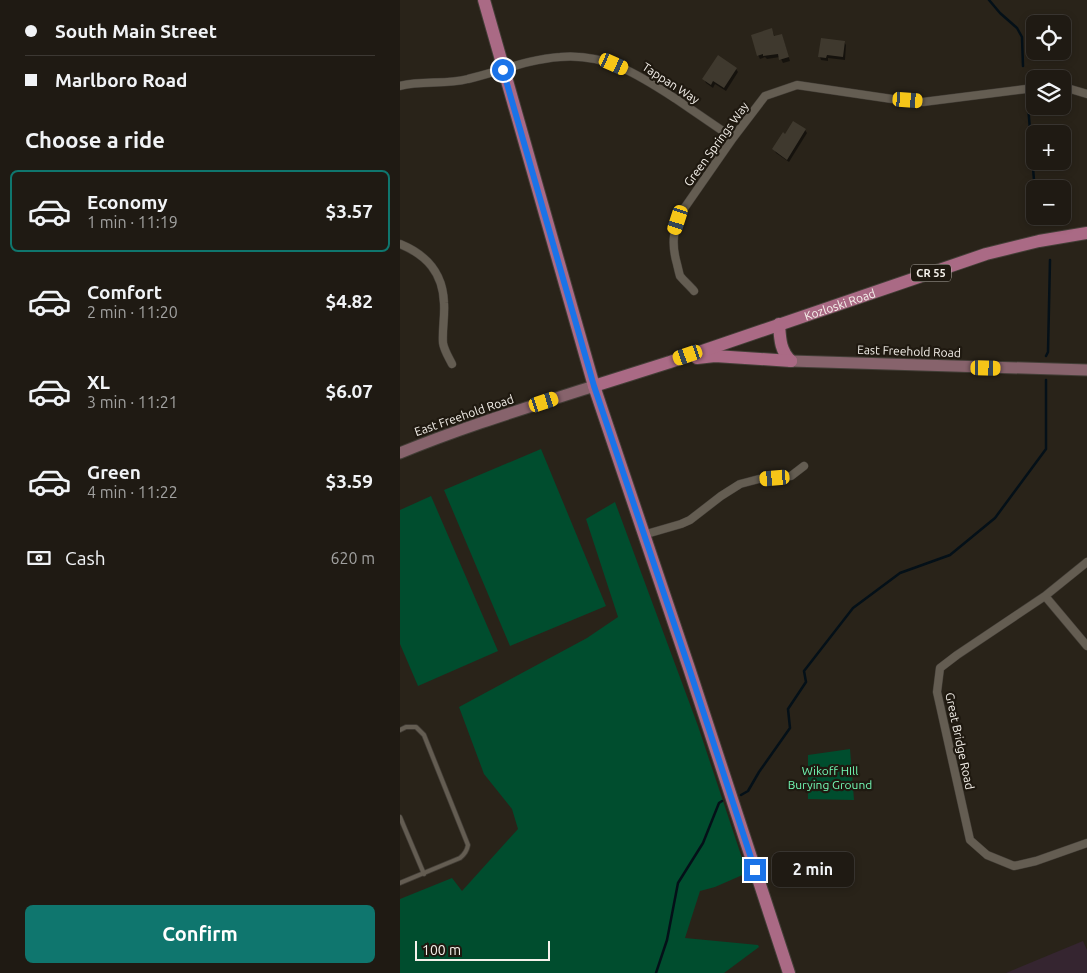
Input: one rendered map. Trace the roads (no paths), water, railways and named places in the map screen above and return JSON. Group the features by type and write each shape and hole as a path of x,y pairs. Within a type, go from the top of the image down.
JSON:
{"main road":[{"path":"484,0 594,386 789,973"},
{"name":"Kozloski Road","path":"594,386 670,362 986,254 1039,241 1087,233"},
{"path":"779,324 782,346 786,357 791,361"},
{"path":"670,362 715,356 791,361"}],"street":[{"name":"Tappan Way","path":"400,86 466,80 538,60 560,57 587,58 614,64 646,79 732,138"},
{"name":"Green Springs Way","path":"694,291 680,275 675,257 673,243 674,231 678,220 732,138 765,96 797,85 923,102 1026,89"},
{"path":"1071,89 1087,94"},
{"path":"400,244 420,254 429,262 439,279 444,302 443,345 452,364"},
{"name":"East Freehold Road","path":"791,361 1087,370"},
{"name":"East Freehold Road","path":"400,453 434,439 594,386"},
{"path":"643,535 690,520 740,484 759,479 791,476 804,466"},
{"name":"Great Bridge Road","path":"1087,562 1045,596 940,668 937,692 970,840 986,855 1014,866 1036,861 1087,844"},
{"path":"1045,596 1087,646"}],"lane":[{"path":"400,730 416,726 424,734 468,845 468,850 460,858 400,883"},
{"path":"400,817 424,874"}],"waterway":[{"path":"989,0 1017,28 1022,37 1023,66"},
{"path":"1029,115 1034,180"},
{"path":"1046,356 1048,352 1050,260"},
{"path":"741,795 748,791 790,728 788,709 806,682 804,671 853,608 900,573 950,555 995,518 1046,449 1046,380"},
{"path":"656,973 667,940 678,883 703,843 719,803 722,801"}],"park label":[{"name":"Wikoff HIll Burying Ground","path":"830,777"}]}
